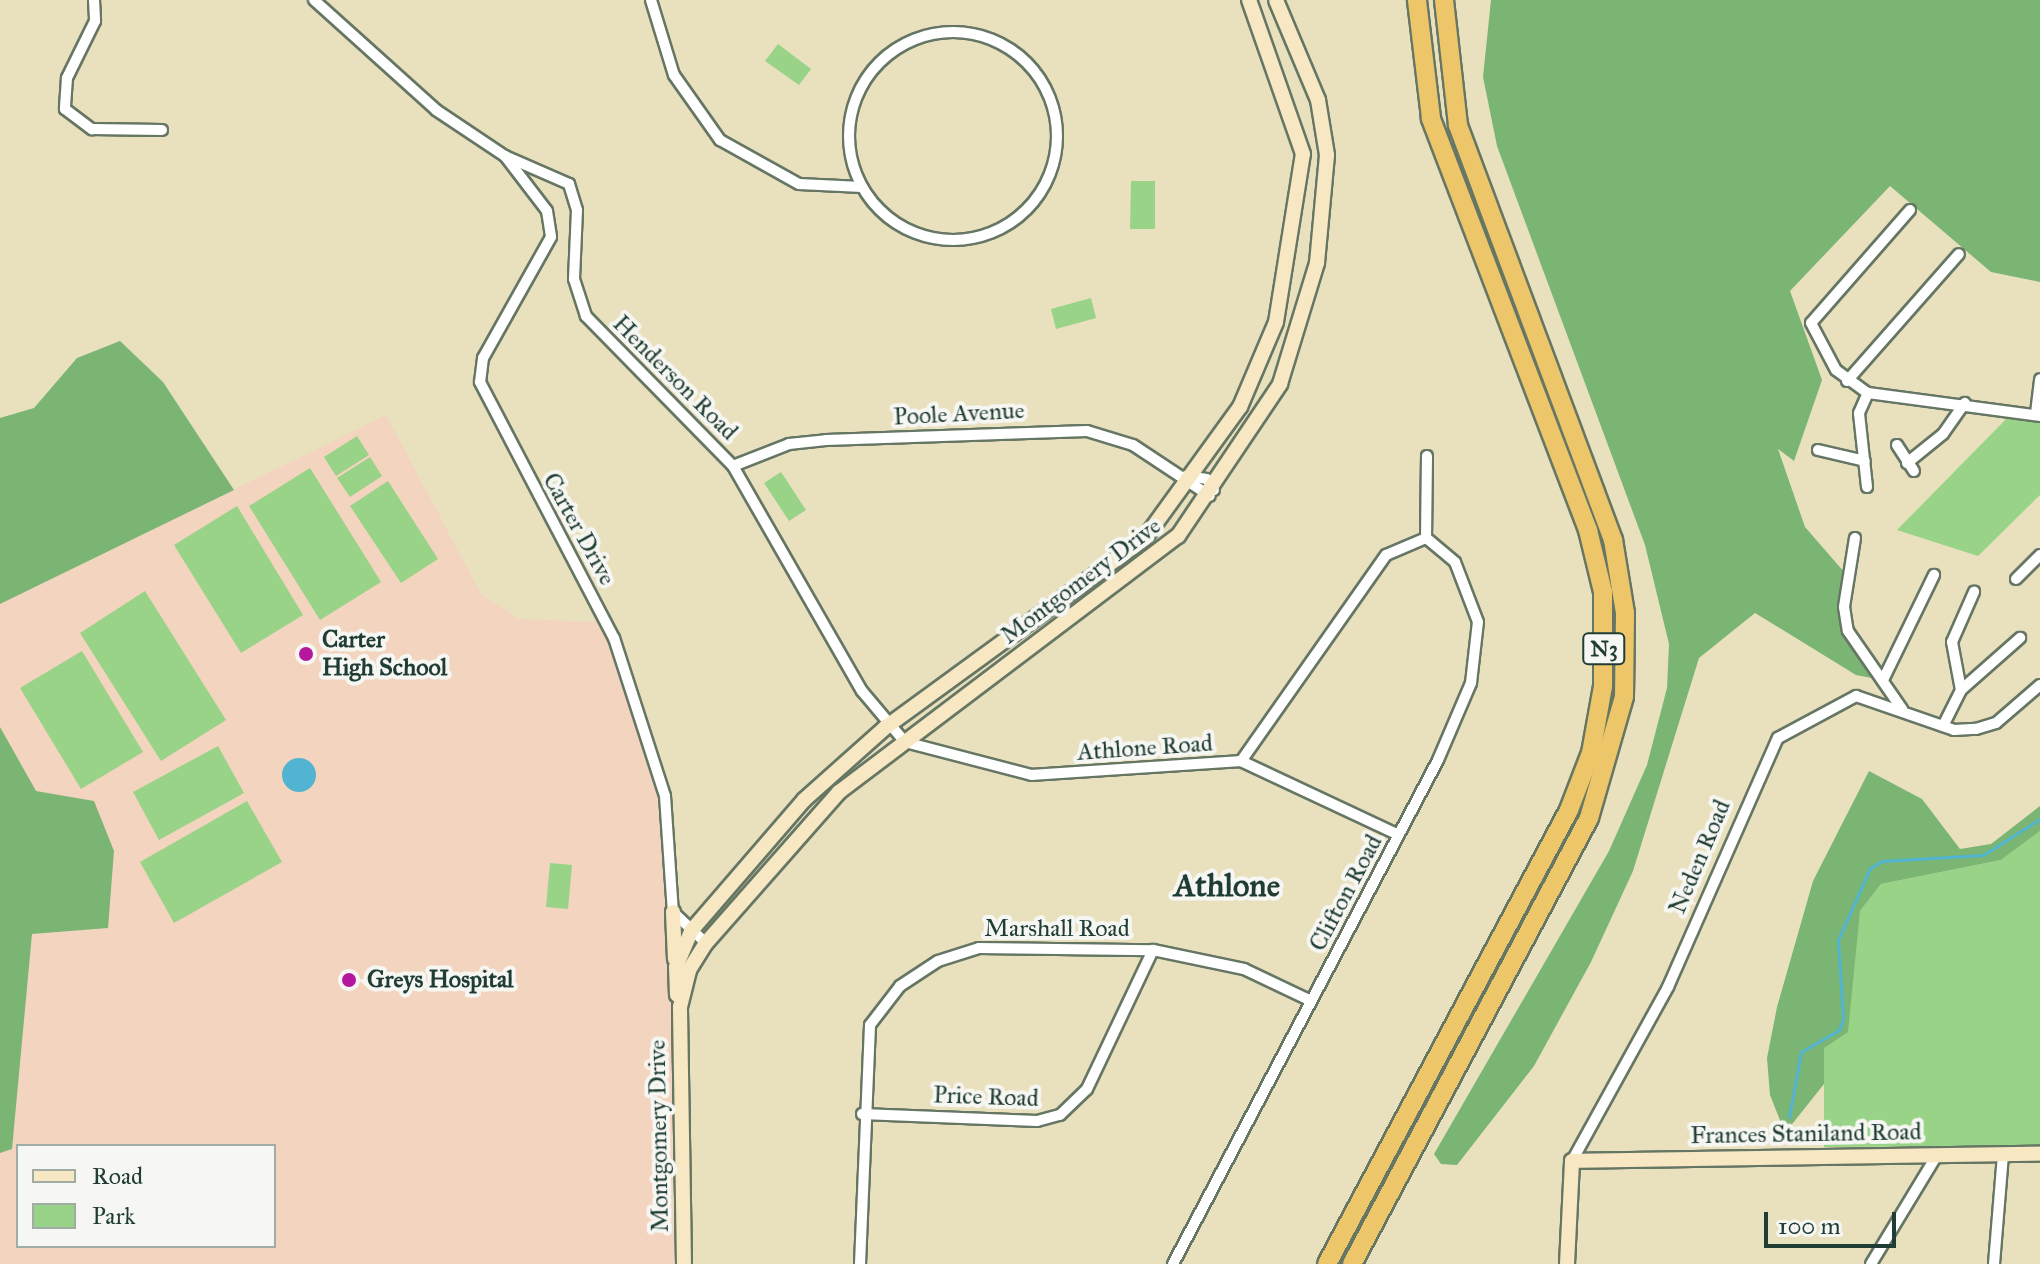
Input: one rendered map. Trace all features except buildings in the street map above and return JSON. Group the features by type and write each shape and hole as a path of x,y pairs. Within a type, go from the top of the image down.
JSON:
{"highway":[{"name":"N3","path":"1327,1264 1569,810 1591,753 1603,686 1603,592 1588,530 1431,118 1417,0"},
{"name":"N3","path":"1352,1264 1589,818 1612,752 1625,684 1625,613 1613,540 1458,125 1444,0"}],"street":[{"path":"314,0 436,110 505,156 534,186 554,172"},
{"path":"651,0 674,75 720,140 799,184 862,187 891,219 930,238 976,240 1017,219 1057,158 1056,116 1039,77 1009,50 954,32 893,49 853,101 849,144 862,187"},
{"name":"Montgomery Drive","path":"684,1264 680,1007 676,967 691,931 792,813 886,727 1145,538 1249,390 1290,260 1302,138 1249,0"},
{"name":"Montgomery Drive","path":"680,1007 685,978 706,943 794,839 905,742 1167,547 1212,493 1280,384 1317,263 1323,115 1276,0"},
{"path":"97,2 89,35 67,78 65,109 110,133 162,130"},
{"path":"505,156 554,172"},
{"name":"Henderson Road","path":"554,172 576,201 574,279 586,316 733,466 886,727"},
{"name":"Carter Drive","path":"534,186 551,237 483,358 480,382 597,601 630,681 665,796 673,912"},
{"path":"1910,210 1811,323 1847,381 1868,393 1965,403 2038,415 2040,379"},
{"path":"1293,242 1319,243"},
{"path":"1847,381 1959,254"},
{"path":"1290,260 1317,263"},
{"path":"1867,487 1859,413 1868,393"},
{"path":"1897,445 1910,467 1943,434 1965,403"},
{"name":"Poole Avenue","path":"733,466 789,444 1059,429 1108,435 1212,493"},
{"path":"1818,450 1865,461"},
{"path":"1241,761 1367,574 1403,542 1426,538 1427,456"},
{"name":"Poole Avenue","path":"1187,478 1207,479 1212,493"},
{"name":"Clifton Road","path":"1173,1264 1399,835 1471,683 1477,647 1467,579 1426,538"},
{"path":"1855,538 1844,618 1852,641 1902,709"},
{"path":"2016,579 2040,555"},
{"path":"1883,680 1934,575"},
{"path":"1961,690 1952,642 1974,592"},
{"path":"1034,619 1046,635"},
{"path":"1943,726 1961,690 2020,638"},
{"name":"Neden Road","path":"1567,1264 1572,1161 1668,987 1778,738 1856,696 1902,709 1943,726 1989,727 2040,685"},
{"name":"Athlone Road","path":"886,727 905,742 1032,775 1241,761 1399,835"},
{"path":"792,813 808,825"},
{"path":"779,829 794,839"},
{"path":"673,912 706,943"},
{"path":"673,912 676,967"},
{"name":"Marshall Road","path":"860,1264 862,1114 870,1025 900,986 938,961 979,948 1153,950 1244,969 1311,1001"},
{"name":"Price Road","path":"862,1114 1037,1121 1060,1115 1087,1089 1153,950"},
{"path":"1994,1264 2003,1154"},
{"name":"Frances Staniland Road","path":"1572,1161 2040,1154"},
{"path":"1871,1264 1937,1155"}],"shaded area":[{"path":"386,415 481,594 519,619 601,622 660,787 670,915 674,1264 0,1264 0,423 99,556"}],"green space":[{"path":"1491,0 2040,0 2040,282 1991,272 1890,186 1790,291 1822,380 1794,461 1778,449 1805,527 1845,573 1851,633 1882,680 1856,675 1755,613 1699,658 1633,871 1591,962 1534,1066 1457,1165 1441,1164 1434,1154 1609,851 1647,765 1667,688 1669,644 1645,545 1497,146 1483,77"},
{"path":"778,44 811,69 799,85 765,61"},
{"path":"1131,181 1155,181 1155,229 1130,229"},
{"path":"1091,298 1096,318 1056,329 1051,309"},
{"path":"120,341 163,382 234,490 0,604 0,418 34,408 77,358"},
{"path":"2014,411 2040,420 2040,495 1978,556 1897,530"},
{"path":"357,436 369,455 336,476 324,457"},
{"path":"370,457 382,476 350,497 337,478"},
{"path":"310,468 381,582 320,620 249,506"},
{"path":"781,472 806,510 789,521 764,483"},
{"path":"388,481 438,559 401,583 350,506"},
{"path":"237,506 303,615 241,653 174,545"},
{"path":"145,591 226,720 161,761 80,633"},
{"path":"82,651 143,752 81,789 20,688"},
{"path":"0,727 36,791 94,801 114,851 108,928 32,934 12,1149 0,1153"},
{"path":"218,746 244,793 159,840 133,792"},
{"path":"1869,771 1922,799 1960,849 1991,844 2040,806 2040,831 2001,860 1881,884 1860,911 1848,1032 1824,1048 1824,1084 1785,1133 1770,1095 1767,1058 1777,1007 1813,881"},
{"path":"247,801 282,862 174,923 140,862"},
{"path":"2040,831 2040,1146 1824,1147 1824,1048 1860,911 1881,884 2001,860"},
{"path":"550,863 572,865 568,909 546,907"}],"water":[{"path":"299,758 311,763 316,775 311,787 299,792 287,787 282,775 287,763"}],"waterway":[{"path":"1789,1117 1801,1052 1839,1030 1843,1019 1838,940 1870,868 1882,861 1983,855 2040,819"}],"place":[{"name":"Carter High School","path":"306,654"},
{"name":"Greys Hospital","path":"349,980"}],"district":[{"name":"Athlone","path":"1227,886"}]}
